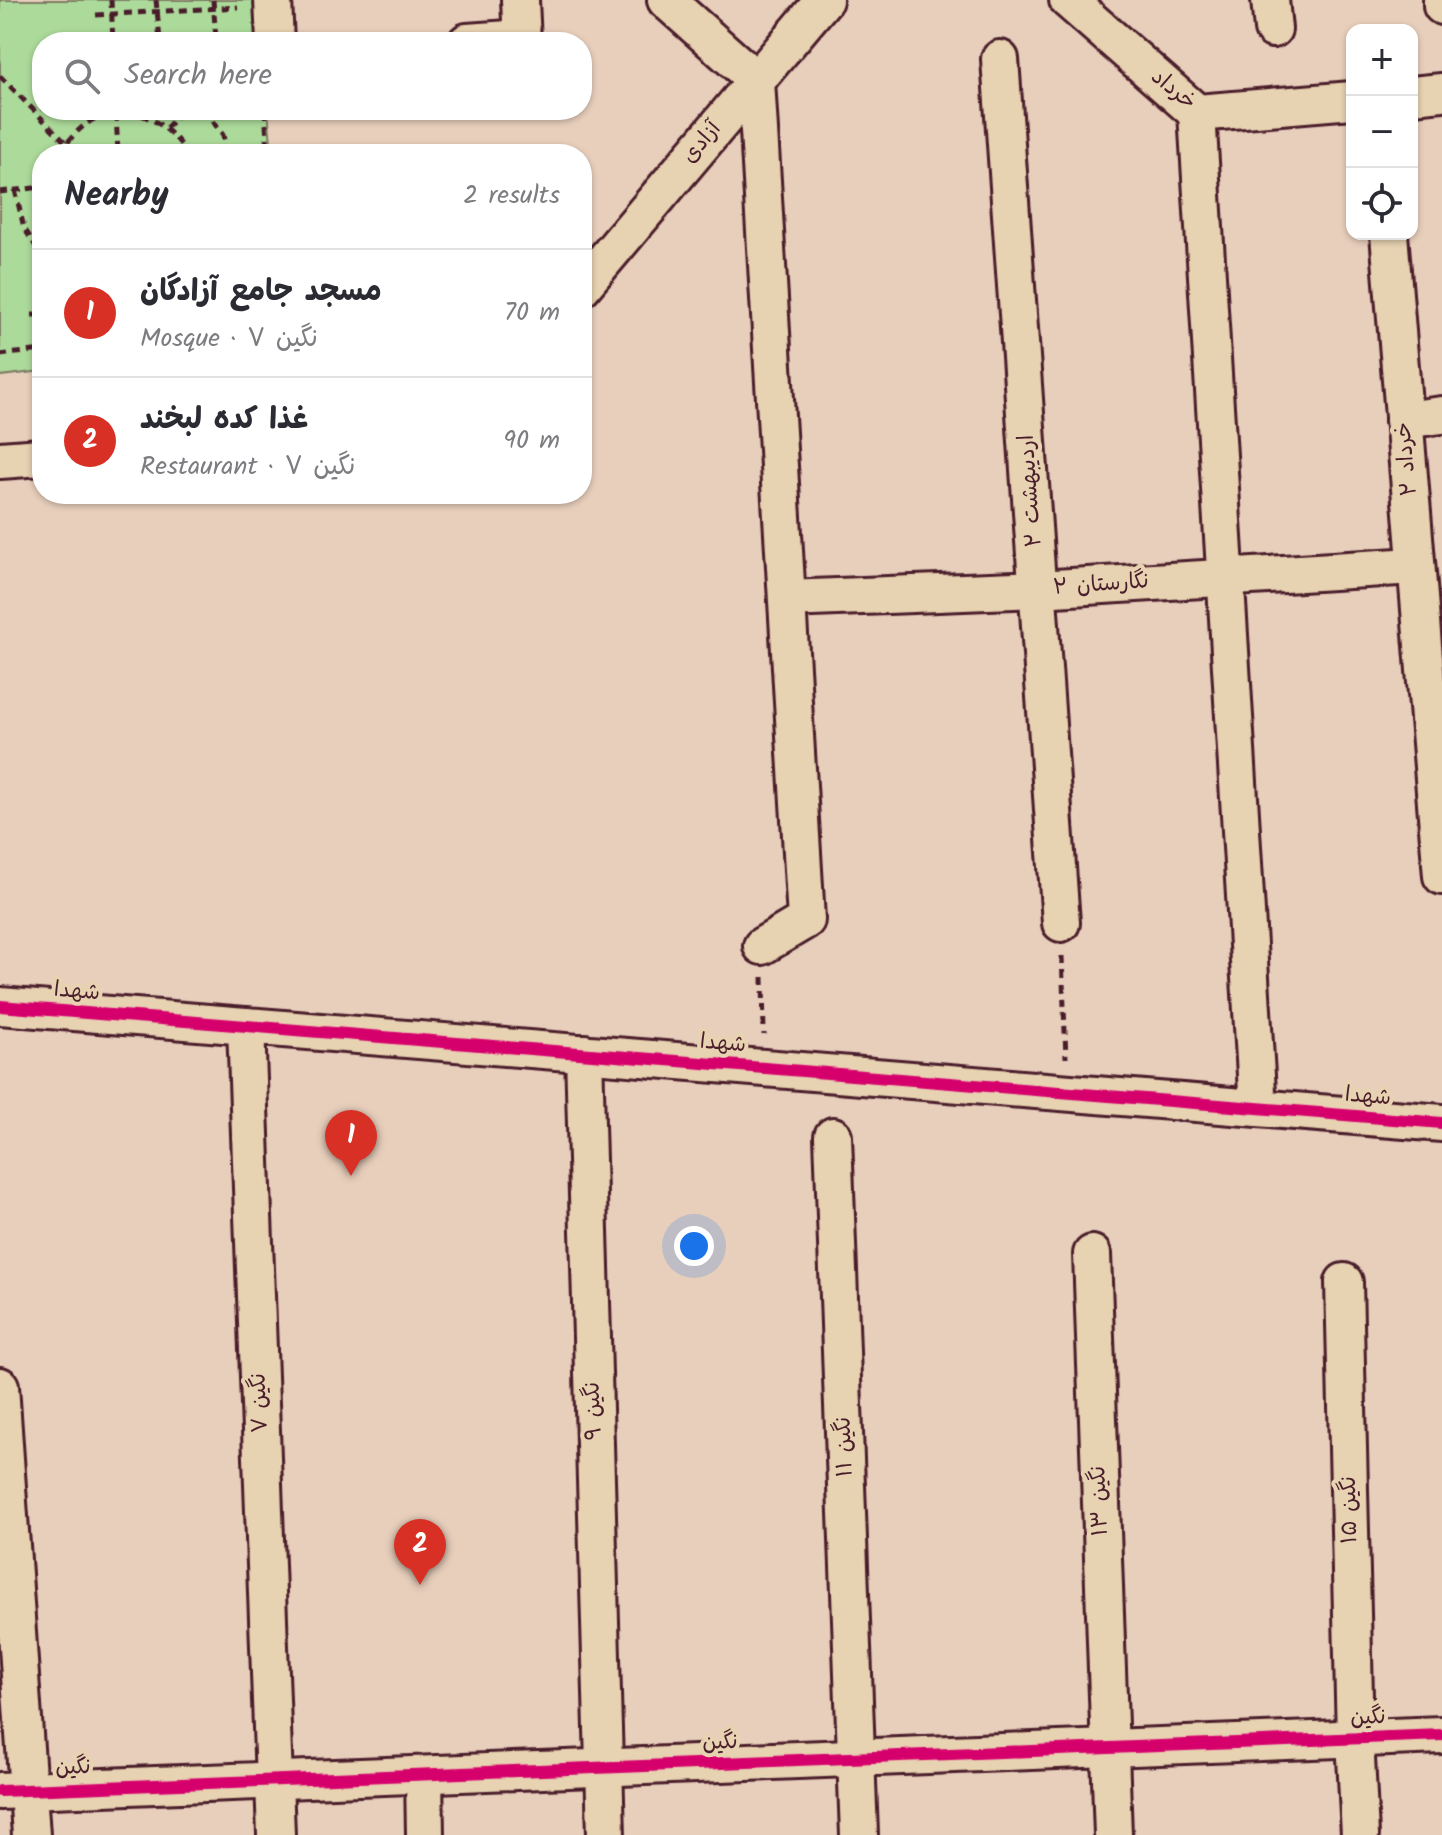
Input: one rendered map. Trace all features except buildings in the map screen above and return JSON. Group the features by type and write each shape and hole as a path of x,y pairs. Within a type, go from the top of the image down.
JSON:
{"street":[{"path":"520,0 522,32"},
{"path":"666,0 756,80 806,920 762,946"},
{"name":"آزادی","path":"592,275 824,0"},
{"name":"خرداد","path":"1068,0 1197,113 1346,101"},
{"path":"1442,0 1442,6"},
{"path":"258,4 271,32"},
{"name":"اردیبهشت ۲","path":"1000,59 1061,923"},
{"path":"1418,94 1442,92"},
{"path":"1197,113 1258,1108"},
{"name":"خرداد ۲","path":"1389,240 1442,876"},
{"path":"1404,420 1442,415"},
{"path":"0,460 32,458"},
{"name":"نگارستان ۲","path":"787,599 1038,589 1415,566"},
{"name":"شهدا","path":"0,1006 1442,1123"},
{"name":"نگین ۷","path":"246,1026 276,1835"},
{"name":"نگین ۹","path":"584,1053 606,1835"},
{"name":"نگین ۱۱","path":"833,1136 859,1835"},
{"name":"نگین ۱۳","path":"1092,1254 1113,1835"},
{"name":"نگین ۱۵","path":"1344,1282 1360,1835"},
{"path":"0,1386 14,1790 31,1835"},
{"name":"نگین","path":"14,1790 1442,1735"},
{"path":"424,1775 425,1835"}],"path":[{"path":"111,0 112,32"},
{"path":"156,0 159,32"},
{"path":"213,0 216,32"},
{"path":"96,15 258,4"},
{"path":"0,76 32,108"},
{"path":"43,120 66,143 91,120"},
{"path":"116,120 116,144"},
{"path":"157,120 181,144"},
{"path":"166,128 174,120"},
{"path":"212,120 223,135 225,144"},
{"path":"266,120 267,144"},
{"path":"0,192 32,188"},
{"path":"15,190 24,228 32,240"},
{"path":"0,355 32,351"},
{"path":"1061,923 1067,1093"},
{"path":"762,946 765,1068"}],"green space":[{"path":"0,0 258,0 261,32 32,32 32,120 269,120 271,144 32,144 32,372 0,376"}],"cycle path":[{"path":"0,1006 1442,1123"},
{"path":"0,1791 1442,1735"}],"place":[{"name":"مسجد جامع آزادگان","path":"351,1176"},
{"name":"غذا کده لبخند","path":"420,1585"}]}
